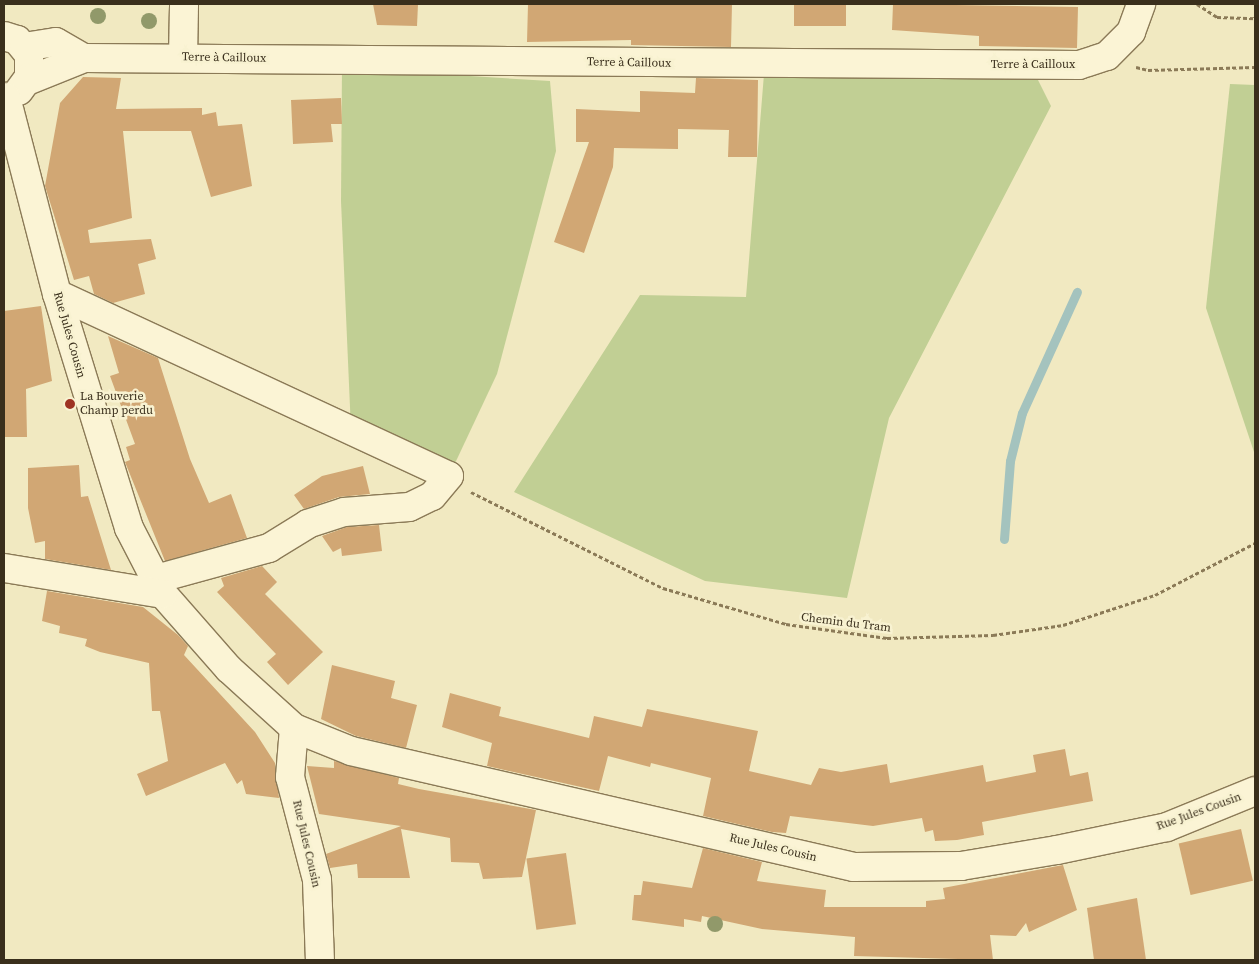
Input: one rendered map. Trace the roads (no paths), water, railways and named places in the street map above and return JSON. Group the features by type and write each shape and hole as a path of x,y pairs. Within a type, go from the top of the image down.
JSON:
{"street":[{"path":"183,58 184,4"},
{"name":"Terre à Cailloux","path":"84,58 1079,65 1107,56 1120,44 1131,32 1141,4"},
{"path":"14,41 56,42 84,58"},
{"path":"14,41 31,66 27,81"},
{"path":"5,97 27,81 84,58"},
{"name":"Rue Jules Cousin","path":"5,97 57,294 123,510 158,587 229,669 294,728 351,751 854,867 961,866 1058,850 1168,827 1255,791"},
{"path":"4,568 158,587 269,548 308,524 344,512 409,507 432,496 449,476 57,294"},
{"name":"Rue Jules Cousin","path":"294,728 290,777 317,880 320,960"}],"waterway":[{"path":"1004,539 1010,461 1022,413 1077,292"}],"place":[{"name":"La Bouverie Champ perdu","path":"70,404"}]}
